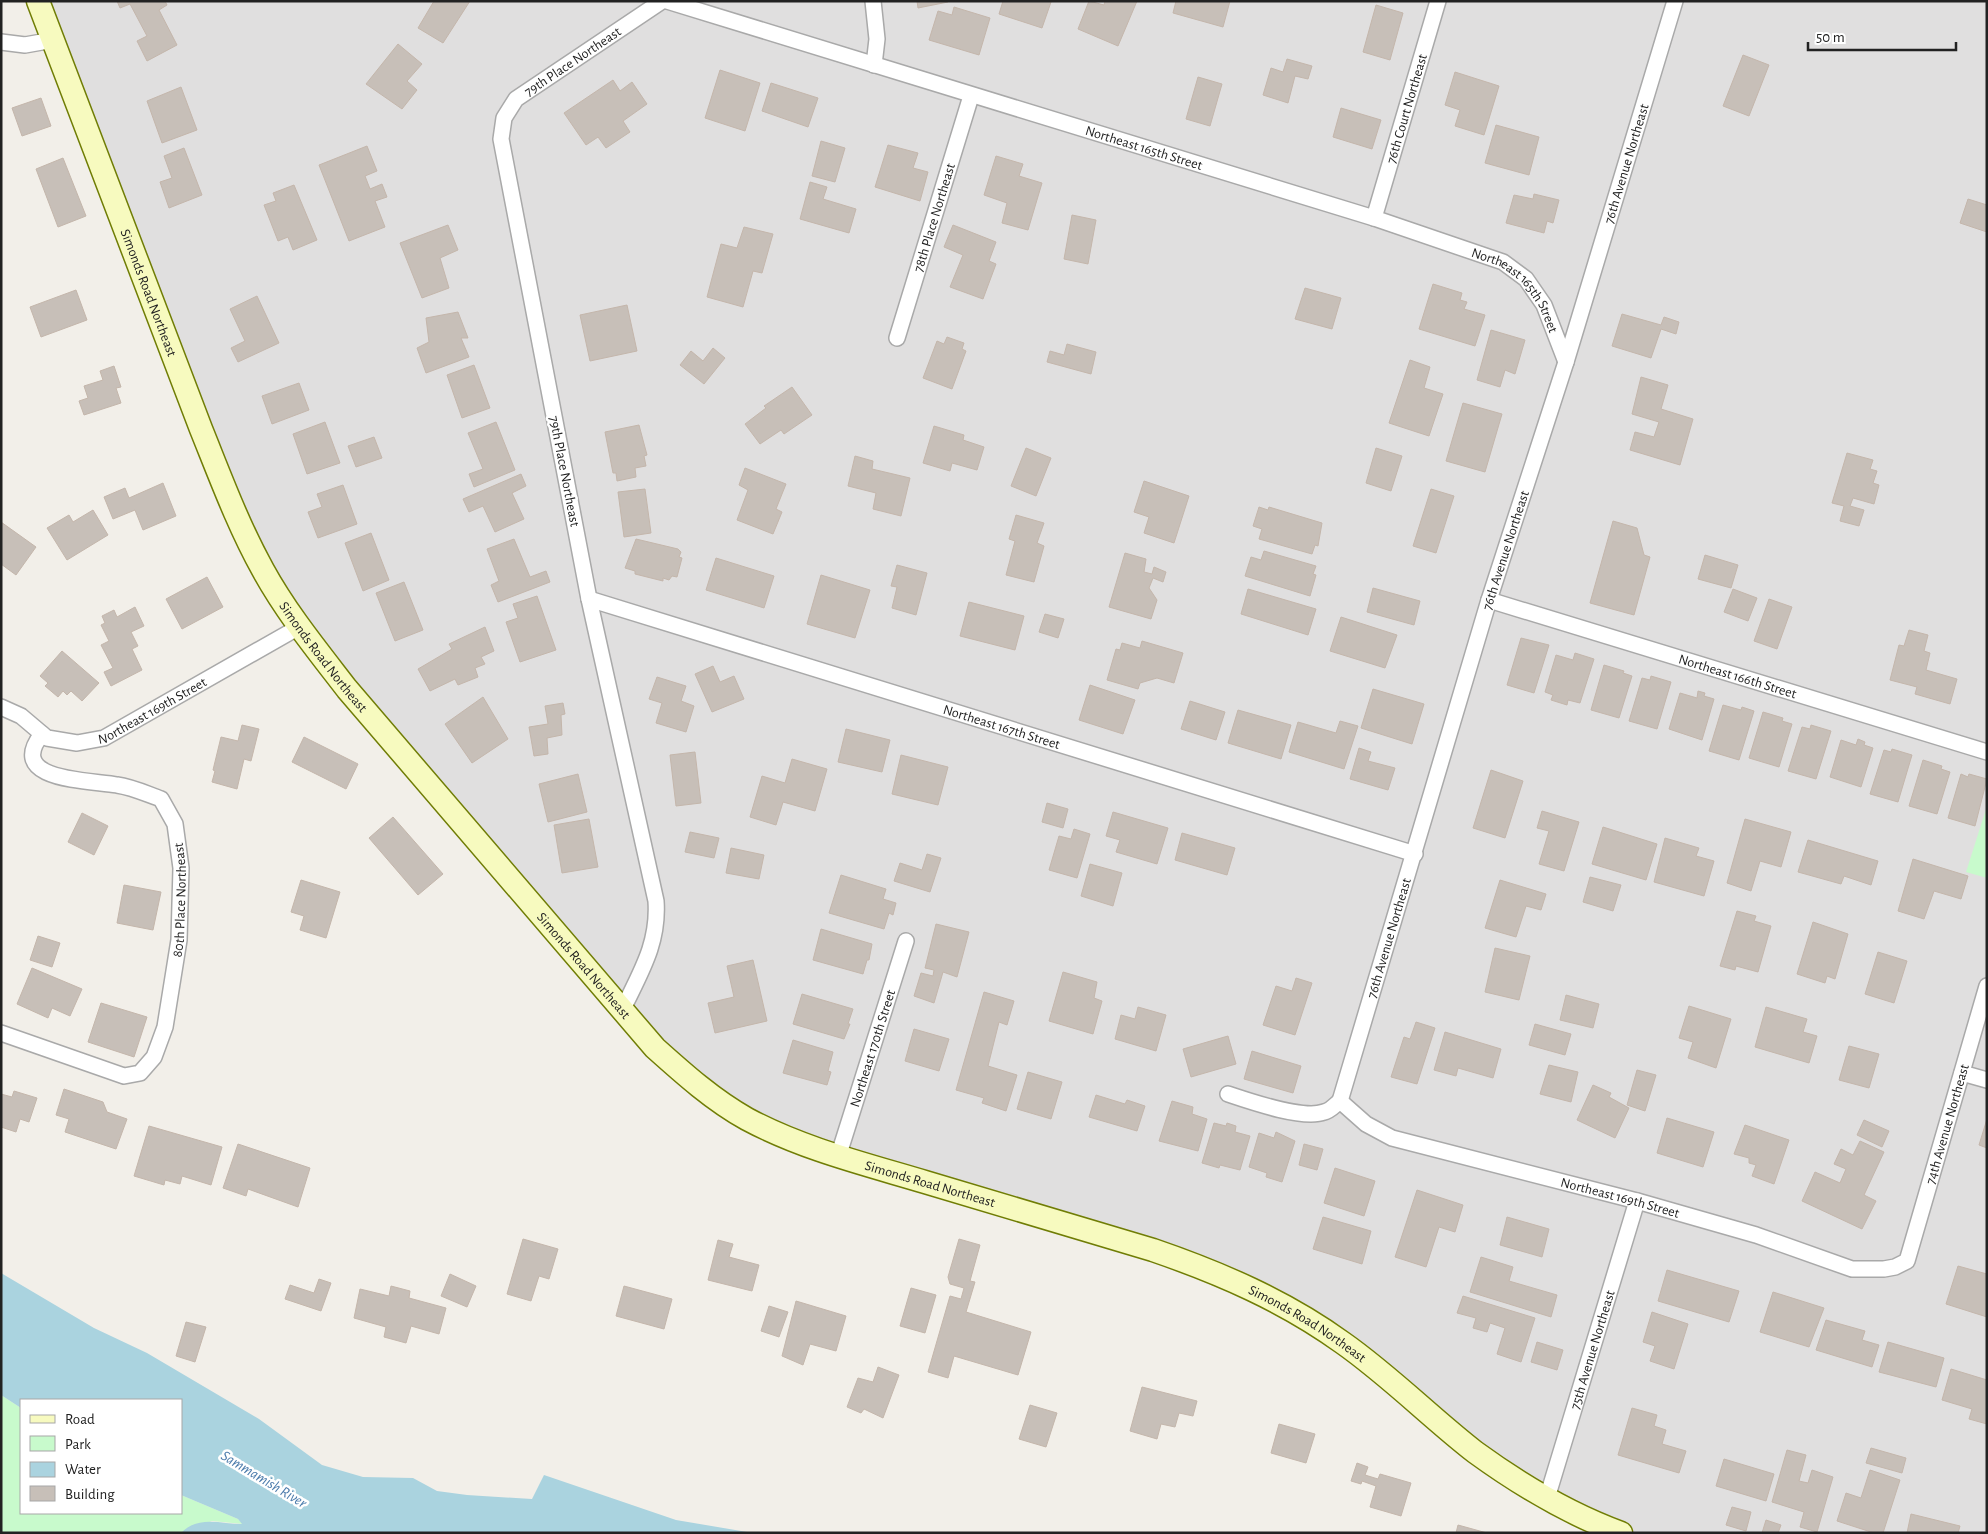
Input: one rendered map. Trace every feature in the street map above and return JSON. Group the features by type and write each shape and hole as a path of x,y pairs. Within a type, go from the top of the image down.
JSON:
{"main road":[{"name":"Simonds Road Northeast","path":"38,1 228,496 262,570 299,627 347,689 655,1048 691,1080 719,1101 747,1119 782,1136 838,1157 1153,1250 1238,1282 1277,1301 1342,1342 1475,1451 1547,1498"},
{"path":"1547,1498 1621,1533"}],"street":[{"name":"79th Place Northeast","path":"622,1011 654,941 657,914 589,599 501,139 504,118 516,99 662,1"},
{"name":"Northeast 165th Street","path":"667,1 971,96 1374,218 1503,262 1526,279 1544,305 1566,362"},
{"path":"873,1 877,39 874,65"},
{"name":"76th Court Northeast","path":"1374,218 1438,1"},
{"name":"76th Avenue Northeast","path":"1340,1101 1490,600 1566,362 1675,1"},
{"path":"1,42 25,45 52,40"},
{"name":"78th Place Northeast","path":"897,338 971,96"},
{"name":"Northeast 167th Street","path":"589,599 1415,854"},
{"name":"Northeast 166th Street","path":"1490,600 1987,752"},
{"name":"Northeast 169th Street","path":"1,707 21,716 47,738 77,743 104,738 299,627"},
{"name":"80th Place Northeast","path":"1,1033 124,1076 140,1073 154,1057 165,1027 179,940 181,868 175,824 161,799 119,785 46,774 37,766 32,755 34,743 42,734"},
{"name":"Northeast 170th Street","path":"838,1157 906,941"},
{"name":"74th Avenue Northeast","path":"1907,1261 1987,986"},
{"path":"1962,1073 1987,1080"},
{"path":"1228,1094 1274,1108 1305,1113 1324,1112 1340,1101"},
{"name":"Northeast 169th Street","path":"1340,1101 1366,1124 1392,1138 1638,1201 1756,1235 1852,1269 1884,1270 1907,1261"},
{"name":"75th Avenue Northeast","path":"1547,1498 1638,1201"}],"shaded area":[{"path":"48,1 1987,1 1987,1533 1631,1533 1547,1498 1277,1301 838,1157 691,1080 299,627 225,498"}],"green space":[{"path":"1987,806 1987,878 1966,872"},
{"path":"1,1395 20,1407 20,1514 182,1514 182,1495 238,1519 243,1524 212,1521 181,1533 1,1533"}],"water":[{"name":"Sammamish River","path":"1,1273 94,1328 147,1353 259,1419 322,1465 363,1477 413,1478 437,1491 532,1499 544,1475 676,1520 753,1533 181,1533 188,1527 202,1522 242,1524 238,1519 182,1495 182,1399 20,1399 20,1407 1,1395"}],"building":[{"path":"117,1 165,1 167,5 159,10 177,45 147,61 137,41 147,36 130,4 120,8"},
{"path":"434,1 470,1 443,43 418,28"},
{"path":"917,1 948,1 948,2 918,8"},
{"path":"1003,1 1051,2 1042,28 999,14"},
{"path":"1089,1 1104,5 1105,1 1137,1 1118,46 1078,29"},
{"path":"1176,1 1230,1 1223,27 1173,13"},
{"path":"1376,5 1403,13 1390,60 1363,52"},
{"path":"954,7 990,18 979,55 929,40 938,11 952,15"},
{"path":"398,44 422,64 407,81 417,90 402,109 366,84"},
{"path":"1743,55 1769,65 1749,116 1723,106"},
{"path":"1287,59 1312,66 1308,79 1295,76 1288,103 1263,95 1271,68 1283,72"},
{"path":"720,70 760,83 745,131 705,118"},
{"path":"1455,72 1499,86 1484,135 1455,126 1460,110 1445,105"},
{"path":"1198,77 1222,84 1210,126 1186,119"},
{"path":"613,80 620,91 632,82 647,104 623,121 630,132 606,148 598,137 586,145 564,113"},
{"path":"771,83 818,98 808,127 762,111"},
{"path":"181,87 197,130 162,143 147,101"},
{"path":"41,98 51,126 22,136 12,108"},
{"path":"1341,108 1381,120 1372,149 1333,137"},
{"path":"1496,125 1539,137 1529,175 1485,163"},
{"path":"821,141 845,148 835,182 812,176"},
{"path":"888,145 918,153 913,168 928,172 920,201 875,187"},
{"path":"367,146 377,171 365,176 370,189 382,184 387,197 375,201 385,227 349,241 319,165"},
{"path":"184,148 202,195 169,208 160,182 172,178 164,156"},
{"path":"996,156 1023,164 1019,176 1042,183 1028,230 1002,223 1007,203 984,195"},
{"path":"63,158 86,216 58,227 36,169"},
{"path":"810,182 827,187 823,199 856,209 849,233 800,219"},
{"path":"294,185 317,240 293,250 288,237 278,241 264,205 276,201 273,193"},
{"path":"1534,194 1559,200 1553,223 1547,221 1544,233 1506,223 1514,195 1533,199"},
{"path":"1968,199 1987,205 1987,232 1960,223"},
{"path":"1072,215 1096,220 1088,264 1064,259"},
{"path":"448,225 458,250 440,258 449,288 422,298 400,243"},
{"path":"953,225 996,242 989,261 996,264 983,299 950,287 963,255 944,247"},
{"path":"744,227 773,234 762,273 753,271 743,307 707,297 721,244 737,248"},
{"path":"1433,284 1462,293 1460,300 1467,302 1464,309 1485,315 1475,346 1419,329"},
{"path":"1305,288 1341,298 1332,329 1295,319"},
{"path":"76,290 87,320 41,337 30,307"},
{"path":"257,296 279,343 238,362 231,348 245,341 230,309"},
{"path":"627,305 637,351 590,361 580,315"},
{"path":"458,312 468,338 461,338 469,357 426,373 417,348 429,342 426,318"},
{"path":"1622,314 1661,325 1664,317 1679,322 1676,334 1661,329 1651,358 1612,346"},
{"path":"1491,330 1525,340 1515,374 1505,370 1500,387 1477,380"},
{"path":"947,337 964,343 962,349 966,351 952,389 923,378 937,341 944,344"},
{"path":"1067,344 1096,352 1091,374 1047,362 1050,351 1064,355"},
{"path":"713,348 725,358 704,384 680,365 691,351 703,361"},
{"path":"1410,360 1430,367 1424,388 1443,394 1429,436 1389,423"},
{"path":"474,365 490,408 462,418 447,375"},
{"path":"114,366 121,387 116,388 121,403 84,415 79,401 88,398 84,386 103,380 100,371"},
{"path":"1641,377 1668,385 1661,409 1693,419 1680,465 1630,450 1635,432 1654,437 1659,422 1632,414"},
{"path":"299,383 309,410 272,424 262,396"},
{"path":"792,387 812,415 784,434 781,430 760,444 745,424 766,408 764,406"},
{"path":"1463,403 1502,414 1485,472 1446,461"},
{"path":"325,422 340,463 307,474 293,434"},
{"path":"496,422 515,470 474,487 469,474 483,469 468,433"},
{"path":"639,425 647,455 644,456 646,466 635,468 636,477 617,481 616,473 613,473 605,432"},
{"path":"934,426 964,435 963,440 984,447 977,470 952,463 950,471 923,463"},
{"path":"374,437 382,458 356,467 348,446"},
{"path":"1026,448 1051,458 1036,496 1011,486"},
{"path":"1376,448 1402,456 1391,491 1366,483"},
{"path":"1847,453 1873,460 1870,469 1877,471 1873,483 1879,485 1874,504 1853,498 1850,506 1864,510 1859,526 1840,521 1844,506 1832,503"},
{"path":"855,456 873,461 872,469 910,478 901,516 873,509 876,493 848,486"},
{"path":"745,468 786,484 776,509 782,512 773,534 737,520 748,490 739,485"},
{"path":"521,474 526,486 512,493 524,519 495,532 483,506 469,512 463,499"},
{"path":"1144,481 1189,496 1174,543 1144,533 1149,517 1134,512"},
{"path":"163,483 176,516 143,530 135,510 113,519 104,497 125,488 129,498"},
{"path":"343,485 357,524 318,538 308,512 322,507 317,494"},
{"path":"645,489 651,533 624,537 618,492"},
{"path":"1431,489 1454,496 1436,553 1413,546"},
{"path":"1259,507 1268,510 1269,507 1322,523 1318,546 1315,545 1312,554 1259,539 1262,529 1253,526"},
{"path":"93,510 108,535 67,560 47,528 69,515 73,522"},
{"path":"1016,515 1044,523 1037,543 1044,546 1034,582 1006,575 1015,541 1009,539"},
{"path":"1613,521 1637,528 1644,555 1650,557 1634,615 1590,603"},
{"path":"1,522 36,547 16,575 1,564"},
{"path":"371,533 389,580 363,591 345,543"},
{"path":"514,539 530,577 546,571 550,582 498,602 491,585 499,581 487,549"},
{"path":"636,539 678,549 681,552 679,557 682,558 677,577 672,576 669,580 663,578 663,581 635,574 635,571 625,568"},
{"path":"1264,551 1316,566 1313,574 1316,575 1310,596 1245,576 1251,557 1261,560"},
{"path":"1125,553 1146,559 1144,572 1152,574 1154,567 1166,572 1163,582 1153,578 1149,588 1157,600 1151,619 1109,607"},
{"path":"1705,555 1738,565 1731,588 1698,579"},
{"path":"716,558 774,576 764,608 706,590"},
{"path":"897,565 927,573 916,615 892,608 897,587 891,586"},
{"path":"821,575 870,590 855,638 807,624"},
{"path":"207,577 223,607 182,629 166,599"},
{"path":"404,582 423,630 395,641 376,593"},
{"path":"1373,588 1420,601 1414,625 1367,612"},
{"path":"1248,589 1316,609 1308,635 1241,614"},
{"path":"1733,589 1757,598 1748,621 1724,612"},
{"path":"537,596 556,650 520,662 506,622 518,618 513,604"},
{"path":"1769,599 1792,607 1777,649 1754,641"},
{"path":"969,602 1024,616 1015,650 960,636"},
{"path":"135,607 144,626 131,632 138,646 132,649 142,670 111,686 104,672 113,668 101,645 109,641 101,625 105,623 102,616 114,610 117,617"},
{"path":"1045,614 1064,619 1058,638 1039,632"},
{"path":"1341,617 1397,635 1385,668 1330,651"},
{"path":"485,627 494,651 481,657 485,664 475,668 478,677 458,685 455,679 430,691 418,669 452,649 449,644"},
{"path":"1909,630 1928,635 1924,651 1930,653 1926,670 1957,679 1950,704 1915,694 1917,687 1890,680 1899,645 1904,646"},
{"path":"1521,638 1549,645 1534,693 1507,685"},
{"path":"1142,641 1183,653 1174,683 1157,678 1140,683 1138,689 1107,680 1116,649 1120,650 1122,643 1140,648"},
{"path":"62,651 99,683 82,701 71,691 67,695 63,691 58,697 45,686 48,683 40,676"},
{"path":"1575,653 1594,659 1580,703 1568,700 1567,705 1551,700 1553,695 1545,692 1556,655 1573,660"},
{"path":"1604,665 1624,671 1623,673 1632,676 1619,718 1591,710"},
{"path":"713,666 720,682 734,676 744,699 712,712 695,674"},
{"path":"1651,676 1671,682 1657,729 1629,721 1642,678 1650,680"},
{"path":"657,677 686,686 681,701 694,706 686,732 656,723 662,703 649,699"},
{"path":"1090,685 1135,700 1123,734 1079,720"},
{"path":"1373,689 1424,704 1412,744 1361,728"},
{"path":"1698,691 1705,693 1704,696 1714,699 1702,740 1669,729 1680,693 1697,698"},
{"path":"483,697 508,739 472,763 445,724"},
{"path":"1190,701 1225,712 1216,740 1181,729"},
{"path":"563,703 565,714 561,715 562,735 547,738 548,754 534,756 529,727 548,724 545,706"},
{"path":"1723,705 1741,710 1742,707 1754,711 1739,760 1709,751"},
{"path":"1238,710 1291,725 1281,759 1228,743"},
{"path":"1763,712 1783,718 1782,721 1792,724 1779,767 1749,758"},
{"path":"1340,721 1358,726 1344,769 1289,752 1298,722 1336,733"},
{"path":"242,725 259,729 251,761 244,759 237,789 212,782 221,737 238,741"},
{"path":"1811,725 1831,731 1816,779 1788,771 1802,727 1810,729"},
{"path":"846,729 890,740 882,772 838,762"},
{"path":"304,737 358,764 346,789 292,762"},
{"path":"1858,739 1865,742 1864,745 1873,748 1861,787 1830,777 1841,740 1856,745"},
{"path":"1359,748 1371,752 1368,761 1395,768 1388,790 1350,779"},
{"path":"1892,749 1912,755 1898,802 1870,794 1884,750 1891,752"},
{"path":"695,752 701,803 676,806 670,755"},
{"path":"901,755 948,767 938,805 892,794"},
{"path":"792,759 827,769 815,811 783,802 776,825 750,817 762,776 785,783"},
{"path":"1923,760 1942,766 1941,769 1950,772 1937,814 1909,806"},
{"path":"1491,770 1523,781 1505,838 1473,828"},
{"path":"578,774 587,812 548,822 539,784"},
{"path":"1961,774 1968,777 1969,774 1987,779 1975,826 1948,818"},
{"path":"1047,803 1068,809 1063,828 1042,822"},
{"path":"1542,811 1579,822 1564,871 1539,864 1549,831 1537,828"},
{"path":"1113,812 1168,828 1157,864 1116,852 1120,840 1106,836"},
{"path":"82,813 108,826 94,855 68,842"},
{"path":"393,817 443,874 418,895 369,838"},
{"path":"589,819 598,867 562,873 554,825"},
{"path":"1745,819 1791,832 1781,867 1760,861 1751,891 1727,883"},
{"path":"1603,827 1657,844 1646,880 1592,864"},
{"path":"1074,829 1090,834 1077,878 1049,870 1059,836 1071,839"},
{"path":"690,832 719,838 714,858 685,852"},
{"path":"1182,833 1235,848 1227,875 1175,860"},
{"path":"1665,838 1699,848 1696,856 1714,861 1704,896 1654,882"},
{"path":"1808,840 1878,861 1871,885 1844,876 1841,884 1798,872"},
{"path":"731,848 764,855 759,879 726,873"},
{"path":"927,854 941,858 930,892 894,881 900,863 922,870"},
{"path":"1913,859 1968,876 1961,899 1934,891 1924,919 1898,911"},
{"path":"1090,864 1122,873 1113,906 1081,896"},
{"path":"841,875 886,889 883,899 896,903 893,915 889,913 884,929 829,913"},
{"path":"1590,877 1621,885 1613,911 1583,902"},
{"path":"301,880 340,892 326,938 300,930 304,916 291,912"},
{"path":"1500,880 1546,894 1541,910 1526,906 1516,937 1485,928"},
{"path":"124,885 161,892 153,930 117,923"},
{"path":"1737,911 1756,916 1754,921 1771,926 1758,972 1736,966 1735,970 1720,966"},
{"path":"1813,922 1848,934 1835,979 1827,976 1825,983 1797,974"},
{"path":"936,924 969,932 957,977 943,972 934,1003 914,996 921,973 933,976 934,970 925,968"},
{"path":"821,929 872,944 869,960 867,960 863,974 813,960"},
{"path":"38,936 60,943 52,967 30,960"},
{"path":"1495,948 1530,956 1519,1000 1485,992"},
{"path":"1878,952 1907,961 1894,1003 1865,994"},
{"path":"753,960 767,1021 715,1033 708,1003 734,997 727,966"},
{"path":"32,968 82,989 70,1016 52,1008 48,1018 17,1004"},
{"path":"1063,972 1097,982 1094,998 1102,1001 1093,1034 1049,1021"},
{"path":"1296,978 1312,983 1295,1035 1263,1025 1276,986 1292,991"},
{"path":"984,992 1014,1001 1007,1025 999,1022 988,1066 1017,1075 1006,1111 982,1103 984,1098 956,1090"},
{"path":"802,994 853,1009 844,1039 793,1024"},
{"path":"1566,995 1599,1004 1593,1028 1560,1020"},
{"path":"101,1003 147,1017 134,1057 88,1042"},
{"path":"1689,1006 1731,1019 1716,1068 1688,1058 1693,1042 1679,1038"},
{"path":"1138,1007 1166,1015 1156,1051 1115,1039 1121,1015 1135,1019"},
{"path":"1766,1007 1807,1019 1803,1032 1817,1036 1809,1063 1755,1047"},
{"path":"1416,1022 1435,1028 1417,1084 1391,1077 1404,1037 1410,1039"},
{"path":"1535,1024 1571,1034 1565,1055 1529,1045"},
{"path":"914,1029 949,1039 939,1071 905,1061"},
{"path":"1445,1032 1501,1049 1493,1078 1458,1068 1456,1076 1434,1070"},
{"path":"1228,1036 1236,1064 1191,1077 1183,1049"},
{"path":"793,1040 833,1052 828,1071 831,1072 827,1085 783,1073"},
{"path":"1849,1046 1879,1054 1869,1088 1839,1080"},
{"path":"1252,1051 1301,1066 1293,1093 1244,1079"},
{"path":"1549,1065 1578,1072 1571,1102 1540,1094"},
{"path":"1637,1070 1656,1075 1645,1111 1627,1105"},
{"path":"1028,1072 1062,1082 1051,1119 1017,1109"},
{"path":"1593,1085 1611,1093 1609,1097 1629,1108 1615,1138 1577,1120"},
{"path":"64,1089 103,1102 107,1112 127,1119 116,1149 65,1132 69,1119 56,1115"},
{"path":"14,1091 37,1098 29,1122 20,1119 16,1132 1,1127 1,1094 12,1097"},
{"path":"1096,1095 1125,1104 1127,1100 1145,1106 1137,1131 1089,1117"},
{"path":"1172,1101 1193,1107 1192,1114 1207,1119 1198,1151 1159,1141"},
{"path":"1667,1118 1714,1132 1703,1167 1657,1153"},
{"path":"1987,1119 1987,1148 1979,1145"},
{"path":"1864,1120 1889,1131 1882,1147 1857,1135"},
{"path":"1214,1123 1226,1126 1227,1123 1236,1126 1235,1132 1250,1136 1240,1170 1220,1165 1219,1168 1202,1163"},
{"path":"1745,1125 1789,1140 1774,1184 1752,1176 1756,1165 1749,1163 1749,1158 1734,1154"},
{"path":"149,1126 222,1147 211,1185 182,1176 180,1184 165,1180 164,1185 134,1176"},
{"path":"1276,1132 1295,1141 1282,1182 1266,1177 1267,1173 1249,1167 1259,1133 1274,1138"},
{"path":"1860,1141 1884,1152 1864,1195 1876,1201 1862,1229 1802,1201 1815,1172 1840,1183 1846,1169 1834,1164 1841,1149 1853,1155"},
{"path":"238,1144 310,1168 298,1207 248,1189 246,1196 223,1188"},
{"path":"1304,1144 1323,1149 1317,1170 1299,1165"},
{"path":"1335,1168 1375,1181 1364,1216 1324,1203"},
{"path":"1417,1190 1463,1205 1455,1232 1439,1227 1426,1267 1395,1257"},
{"path":"1323,1217 1371,1231 1362,1264 1313,1249"},
{"path":"1507,1217 1549,1229 1542,1257 1500,1245"},
{"path":"523,1239 558,1249 549,1279 539,1276 531,1301 507,1294"},
{"path":"959,1239 980,1245 970,1281 975,1282 966,1312 1031,1332 1018,1375 954,1356 948,1378 928,1372 950,1296 961,1299 964,1288 950,1284 948,1277"},
{"path":"718,1240 733,1244 729,1257 759,1265 752,1291 708,1280"},
{"path":"1481,1257 1513,1267 1509,1281 1557,1295 1551,1317 1470,1292"},
{"path":"1958,1266 1987,1274 1987,1317 1946,1304"},
{"path":"1667,1270 1739,1291 1729,1322 1658,1301"},
{"path":"450,1274 476,1286 467,1307 441,1296"},
{"path":"319,1279 331,1283 321,1311 285,1299 290,1285 314,1293"},
{"path":"391,1286 410,1291 409,1298 446,1308 439,1334 411,1326 406,1343 384,1337 386,1327 354,1318 360,1289 389,1296"},
{"path":"624,1286 672,1299 664,1329 616,1316"},
{"path":"911,1288 936,1295 925,1333 900,1326"},
{"path":"1773,1292 1824,1308 1809,1347 1760,1332"},
{"path":"1463,1296 1535,1318 1521,1362 1497,1354 1505,1328 1490,1323 1487,1332 1473,1328 1476,1318 1457,1313"},
{"path":"796,1301 846,1316 836,1351 810,1344 803,1365 782,1356"},
{"path":"769,1306 788,1312 779,1337 761,1331"},
{"path":"1652,1312 1688,1324 1674,1369 1650,1361 1655,1346 1643,1342"},
{"path":"1826,1320 1865,1331 1862,1340 1879,1345 1872,1367 1816,1350"},
{"path":"186,1322 206,1327 195,1362 176,1356"},
{"path":"1537,1342 1563,1350 1557,1370 1531,1362"},
{"path":"1888,1342 1944,1358 1936,1387 1879,1372"},
{"path":"878,1367 899,1375 883,1418 864,1409 861,1413 847,1407 858,1378 873,1382"},
{"path":"1951,1369 1987,1380 1987,1424 1969,1419 1972,1409 1942,1400"},
{"path":"1142,1387 1197,1401 1193,1416 1179,1413 1175,1427 1161,1424 1157,1439 1130,1431"},
{"path":"1030,1405 1057,1413 1046,1447 1019,1439"},
{"path":"1632,1408 1657,1415 1654,1426 1666,1430 1662,1444 1686,1451 1679,1473 1618,1455"},
{"path":"1279,1424 1315,1434 1306,1463 1271,1453"},
{"path":"1871,1448 1906,1458 1902,1473 1866,1463"},
{"path":"1787,1450 1806,1455 1799,1481 1808,1483 1812,1470 1833,1477 1817,1532 1800,1527 1804,1512 1772,1502"},
{"path":"1724,1459 1774,1474 1766,1501 1716,1486"},
{"path":"1357,1463 1368,1467 1365,1475 1378,1479 1380,1474 1411,1483 1401,1516 1370,1507 1376,1486 1362,1481 1361,1484 1351,1481"},
{"path":"1870,1470 1900,1480 1883,1533 1874,1533 1837,1521 1846,1493 1861,1498"},
{"path":"1732,1507 1751,1512 1746,1531 1726,1525"},
{"path":"1911,1514 1960,1526 1958,1533 1907,1533"},
{"path":"1766,1520 1781,1525 1778,1533 1762,1533"},
{"path":"1458,1525 1487,1533 1456,1533"}]}
